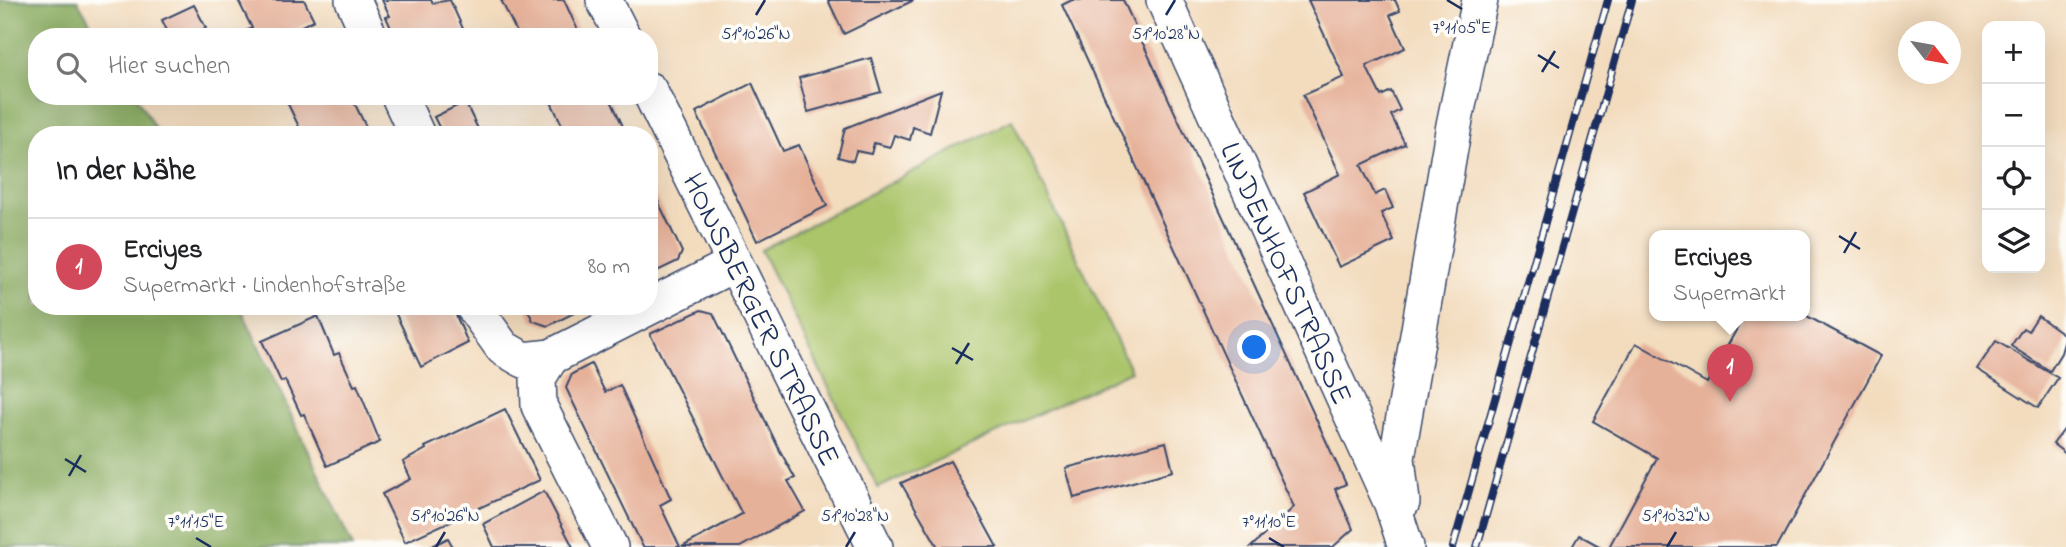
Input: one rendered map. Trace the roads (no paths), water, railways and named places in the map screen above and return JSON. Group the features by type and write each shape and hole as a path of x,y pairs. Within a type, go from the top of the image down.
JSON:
{"street":[{"path":"353,0 366,28"},
{"path":"604,0 618,28"},
{"name":"LINDENHOFSTRASSE","path":"1164,0 1392,504 1406,547"},
{"name":"LINDENHOFSTRASSE","path":"1406,547 1397,458 1454,125 1480,0"},
{"path":"403,105 413,126"},
{"name":"HONSBERGER STRASSE","path":"656,105 875,547"},
{"path":"658,303 734,264"},
{"path":"479,315 503,348 524,360 551,357 634,315"},
{"path":"551,357 538,378 539,406 610,547"}],"railway":[{"path":"1453,547 1608,0"},
{"path":"1477,547 1632,0"}],"place":[{"name":"Erciyes","path":"1730,402"}]}
